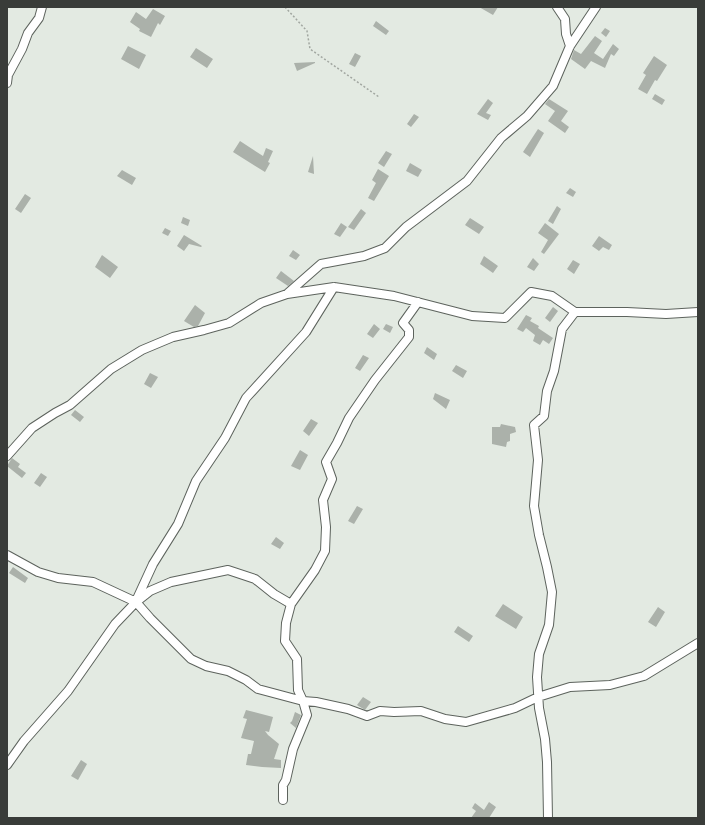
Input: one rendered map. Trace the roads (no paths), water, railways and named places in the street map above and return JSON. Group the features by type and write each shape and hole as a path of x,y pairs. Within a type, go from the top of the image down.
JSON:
{"street":[{"path":"7,83 8,75 22,49 28,33 39,18 42,7"},
{"path":"557,7 565,19 566,34 570,46"},
{"path":"287,294 321,264 364,256 385,248 406,228 467,181 501,138 526,116 553,86 570,46 596,7"},
{"path":"136,602 153,564 178,524 196,481 225,438 246,398 306,332 334,287"},
{"path":"7,456 32,428 70,405 111,369 142,350 173,337 229,323 261,303 287,294 334,287 394,296 472,316 505,318 531,292 552,296 575,312 666,314 698,312"},
{"path":"283,800 283,785 286,780 292,749 306,715 303,701 298,690 297,659 285,641 286,623 292,604 315,570 325,551 326,527 323,500 332,479 326,462 338,443 349,418 375,380 409,337 410,330 404,324 418,302"},
{"path":"548,818 547,762 538,697 537,677 539,654 549,625 552,592 547,567 538,536 534,506 538,460 534,425 544,416 562,329 575,312"},
{"path":"7,555 38,572 58,578 93,582 136,602 191,659 206,666 228,671 246,680 258,689 303,701 316,702 348,709 367,716 380,711 394,712 421,710 445,719 466,722 515,708 538,697 570,687 610,685 644,676 698,643"},
{"path":"7,765 24,742 68,691 115,624 136,602 150,591 171,582 228,570 255,579 274,594 292,604"}]}
